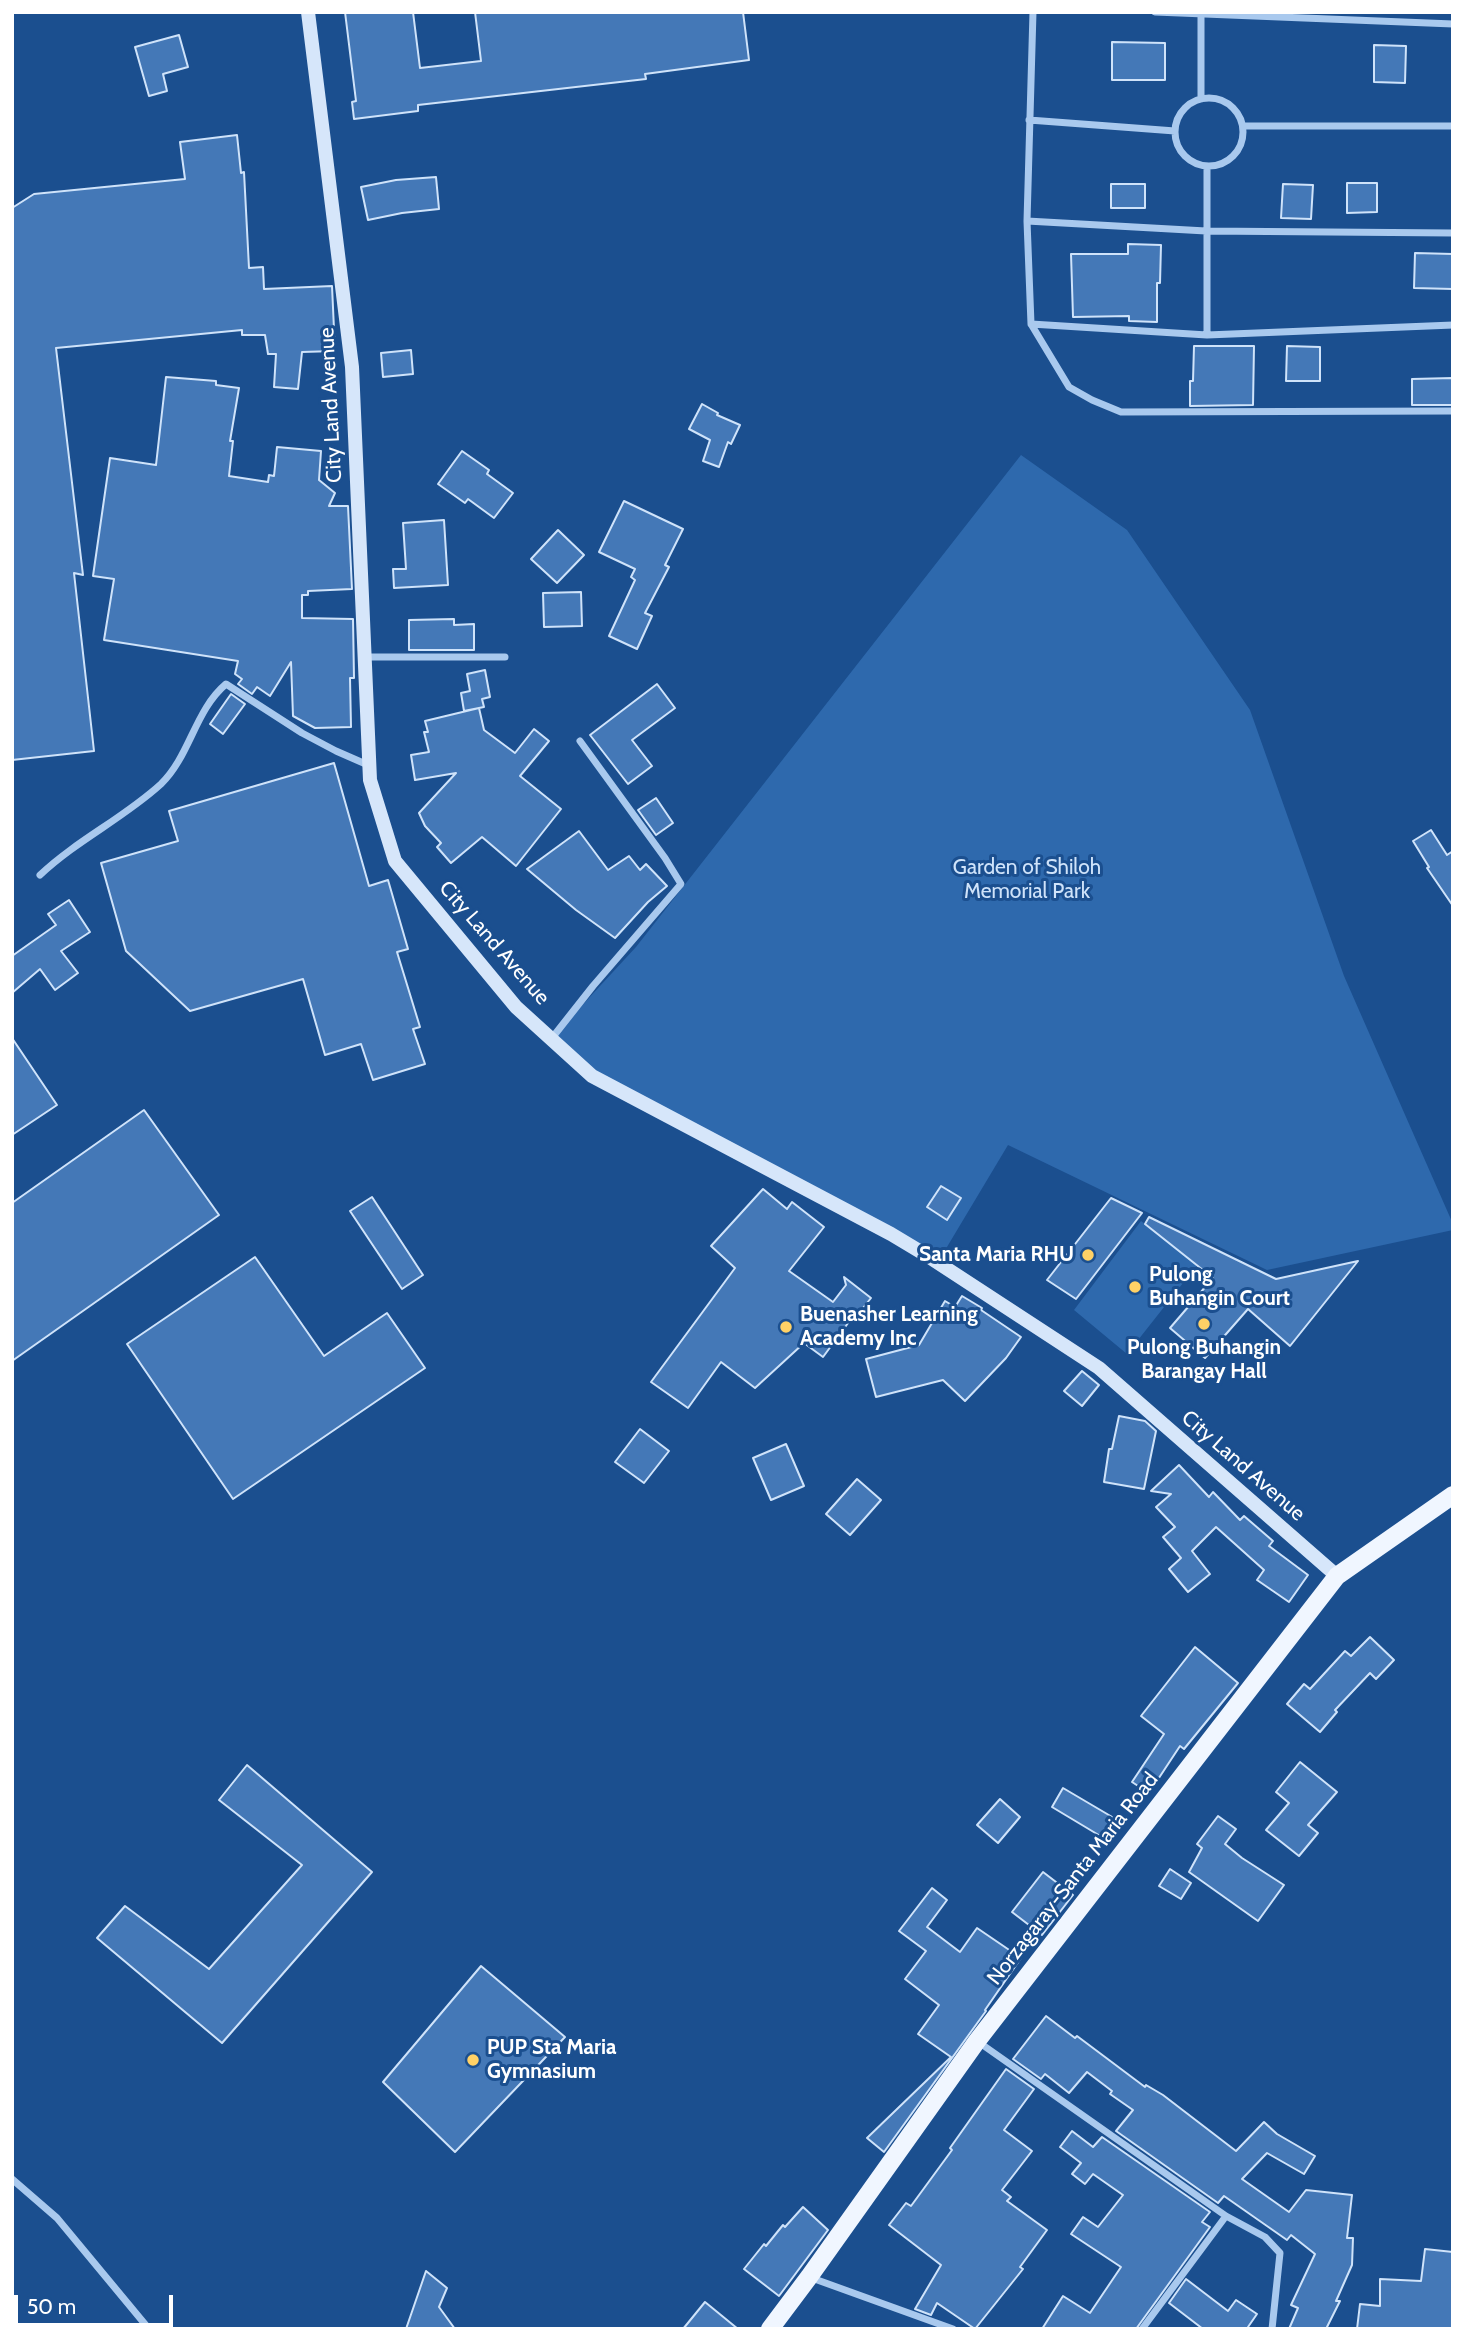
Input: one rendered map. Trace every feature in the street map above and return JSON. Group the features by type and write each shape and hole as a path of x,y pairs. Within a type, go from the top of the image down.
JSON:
{"main road":[{"name":"Norzagaray-Santa Maria Road","path":"770,2329 977,2041 1336,1576 1453,1495"}],"street":[{"name":"City Land Avenue","path":"308,12 351,355 370,780 396,861 516,1007 592,1076 902,1241 1100,1368 1336,1576"},
{"path":"1033,12 1027,221 1031,324 1069,387 1121,412 1453,411"},
{"path":"1155,12 1453,24"},
{"path":"1201,13 1201,99"},
{"path":"1201,99 1223,101 1239,116 1242,126 1240,146 1235,155 1217,166 1207,166 1188,159 1180,151 1176,141 1175,131 1183,111 1201,99"},
{"path":"1029,120 1175,131"},
{"path":"1242,126 1453,126"},
{"path":"1207,166 1207,335"},
{"path":"1027,221 1206,231 1453,233"},
{"path":"1031,324 1207,335 1453,326"},
{"path":"365,657 505,657"},
{"path":"40,875 62,854 105,827 163,783 214,694 226,684 302,733 369,765"},
{"path":"552,1038 681,884 580,741"},
{"path":"977,2041 1226,2217 1265,2237 1280,2253 1272,2329"},
{"path":"12,2179 57,2218 149,2329"},
{"path":"1142,2329 1226,2217"},
{"path":"809,2277 953,2329"}],"green space":[{"name":"Garden of Shiloh Memorial Park","path":"1021,455 1127,530 1250,710 1344,976 1453,1224 1453,1230 1267,1270 1008,1145 938,1262 605,1089 552,1038 636,947"},
{"name":"Pulong Buhangin Court","path":"1141,1221 1198,1264 1127,1354 1074,1310"}],"building":[{"path":"345,12 413,12 420,68 481,61 475,12 743,12 749,60 645,74 646,79 418,105 418,111 354,119 352,102 356,101"},
{"path":"179,35 188,67 163,74 167,91 149,96 135,47"},
{"path":"1112,42 1165,43 1165,80 1112,80"},
{"path":"1374,45 1406,46 1405,83 1374,82"},
{"path":"237,135 241,173 244,172 249,268 263,267 264,289 332,286 335,351 302,352 298,389 274,387 276,354 268,354 265,335 242,335 242,330 56,348 83,575 74,573 94,751 12,760 12,208 34,194 185,179 180,142"},
{"path":"436,177 439,209 368,220 361,187 396,180"},
{"path":"1347,183 1377,183 1377,212 1347,213"},
{"path":"1111,184 1145,184 1145,208 1111,208"},
{"path":"1283,184 1313,185 1311,219 1281,218"},
{"path":"1128,244 1161,245 1157,322 1129,321 1129,316 1073,317 1071,254 1128,254"},
{"path":"1415,253 1453,254 1453,289 1414,288"},
{"path":"1194,346 1254,346 1253,405 1190,406"},
{"path":"1287,346 1320,347 1320,381 1286,381"},
{"path":"411,350 413,374 383,377 381,353"},
{"path":"166,377 216,381 216,385 239,388 230,441 233,441 229,476 268,482 269,475 274,476 277,447 321,451 319,480 335,493 329,506 348,506 352,589 308,591 308,595 302,595 302,618 353,619 351,727 315,728 293,716 291,662 270,696 257,687 252,694 238,684 242,679 235,674 238,661 104,640 114,579 93,576 110,458 156,465"},
{"path":"1453,378 1453,405 1412,405 1412,379"},
{"path":"702,404 718,413 717,415 740,425 731,444 728,442 719,467 703,461 710,440 689,429"},
{"path":"462,451 489,470 487,474 513,493 494,518 468,499 465,503 438,484"},
{"path":"624,501 683,529 665,565 669,567 645,613 652,616 637,649 609,636 635,580 631,577 635,569 599,552"},
{"path":"444,520 448,585 394,588 393,569 406,569 403,523"},
{"path":"558,530 584,555 557,583 531,559"},
{"path":"581,592 582,626 544,627 543,593"},
{"path":"454,619 454,625 474,624 474,650 409,650 409,620"},
{"path":"485,670 490,697 482,699 484,707 464,711 461,693 470,691 467,674"},
{"path":"657,684 675,708 632,740 652,766 628,784 590,735"},
{"path":"231,694 245,704 223,734 210,724"},
{"path":"479,708 484,730 515,753 534,729 549,741 520,776 561,809 516,866 482,837 451,863 437,847 441,843 425,826 419,813 456,773 415,780 411,755 429,752 424,732 428,732 425,721"},
{"path":"334,763 369,886 388,880 408,949 397,952 420,1027 413,1029 425,1064 373,1080 361,1044 325,1055 303,979 190,1011 126,951 101,863 178,841 169,811"},
{"path":"656,798 673,823 656,835 638,810"},
{"path":"1431,830 1447,855 1453,851 1453,906 1427,868 1429,867 1413,841"},
{"path":"579,831 608,870 629,856 640,870 646,864 667,886 648,902 615,938 527,869"},
{"path":"69,900 90,932 61,951 78,973 55,990 40,969 12,993 12,956 56,925 48,914"},
{"path":"12,1038 57,1105 12,1135"},
{"path":"144,1110 219,1215 12,1361 12,1203"},
{"path":"941,1186 961,1198 947,1220 927,1207"},
{"path":"763,1189 787,1209 792,1202 824,1227 789,1271 833,1302 846,1285 844,1277 871,1298 855,1318 854,1315 823,1357 804,1343 755,1388 721,1362 688,1408 651,1382 735,1268 711,1246"},
{"path":"372,1197 423,1275 402,1289 350,1211"},
{"name":"Santa Maria RHU","path":"1111,1198 1142,1213 1076,1299 1047,1280"},
{"path":"1149,1217 1276,1279 1358,1261 1290,1346 1248,1309 1205,1358 1170,1328 1213,1278 1145,1224"},
{"path":"255,1257 324,1356 387,1313 425,1368 233,1499 127,1344"},
{"path":"962,1296 1021,1337 1006,1358 965,1401 943,1380 876,1397 866,1359 919,1345 945,1301 955,1307"},
{"path":"1082,1371 1099,1385 1082,1406 1064,1391"},
{"path":"1119,1416 1145,1421 1156,1431 1144,1489 1104,1482 1109,1449 1112,1449"},
{"path":"640,1429 669,1451 644,1483 615,1462"},
{"path":"786,1444 804,1486 771,1500 753,1458"},
{"path":"1179,1465 1209,1497 1213,1492 1240,1520 1244,1516 1273,1541 1269,1546 1308,1575 1289,1602 1257,1580 1264,1570 1216,1527 1192,1551 1210,1574 1188,1592 1169,1569 1181,1558 1163,1537 1175,1527 1156,1507 1171,1494 1151,1491"},
{"path":"857,1479 881,1500 850,1535 826,1514"},
{"path":"1370,1637 1394,1660 1376,1679 1370,1673 1335,1710 1337,1712 1320,1732 1287,1704 1304,1684 1310,1689 1345,1651 1351,1656"},
{"path":"1195,1647 1238,1683 1184,1749 1180,1746 1149,1793 1132,1782 1164,1734 1141,1716"},
{"path":"1300,1762 1337,1792 1308,1825 1318,1833 1299,1856 1266,1830 1289,1803 1276,1792"},
{"path":"247,1765 372,1872 222,2043 97,1938 125,1906 209,1969 302,1865 219,1800"},
{"path":"1063,1788 1119,1821 1107,1840 1052,1807"},
{"path":"1000,1799 1020,1817 998,1843 977,1825"},
{"path":"1218,1816 1236,1829 1225,1844 1284,1885 1258,1921 1189,1872 1202,1848 1197,1844"},
{"path":"1170,1869 1191,1883 1181,1899 1159,1886"},
{"path":"1043,1872 1073,1895 1042,1935 1012,1912"},
{"path":"932,1888 947,1900 927,1927 960,1952 977,1928 1021,1958 884,2152 867,2138 951,2057 918,2034 939,2005 905,1979 926,1951 899,1931"},
{"name":"PUP Sta Maria Gymnasium","path":"481,1966 565,2037 455,2152 383,2082"},
{"path":"1046,2016 1145,2087 1146,2085 1163,2095 1236,2151 1264,2122 1277,2134 1315,2156 1304,2174 1267,2153 1242,2179 1289,2212 1306,2190 1352,2195 1347,2238 1353,2238 1352,2265 1336,2301 1340,2301 1326,2329 1289,2329 1298,2308 1291,2305 1315,2254 1291,2235 1287,2240 1224,2196 1218,2203 1116,2131 1133,2110 1110,2094 1112,2091 1087,2072 1069,2093 1045,2074 1041,2079 1013,2059"},
{"path":"1006,2069 1034,2089 1004,2130 1032,2151 1002,2190 1011,2197 1007,2201 1047,2230 1020,2267 1023,2269 975,2329 937,2303 931,2315 915,2309 941,2265 889,2225 906,2203 911,2206"},
{"path":"1072,2131 1093,2147 1102,2137 1210,2212 1202,2222 1210,2227 1136,2329 1042,2329 1063,2296 1090,2313 1121,2267 1071,2234 1083,2217 1098,2227 1123,2195 1093,2174 1085,2184 1072,2174 1081,2163 1060,2147"},
{"path":"803,2207 828,2230 779,2296 744,2269 764,2244 766,2246 783,2225 785,2227"},
{"path":"1425,2249 1453,2252 1453,2329 1357,2329 1360,2304 1380,2306 1380,2279 1421,2281"},
{"path":"426,2271 447,2288 439,2307 455,2329 406,2329"},
{"path":"1186,2279 1228,2311 1236,2300 1257,2314 1248,2327 1251,2329 1203,2329 1169,2303"},
{"path":"705,2302 738,2329 683,2329"}],"place":[{"name":"Santa Maria RHU","path":"1088,1255"},
{"name":"Pulong Buhangin Court","path":"1135,1287"},
{"name":"Pulong Buhangin Barangay Hall","path":"1204,1324"},
{"name":"Buenasher Learning Academy Inc","path":"786,1327"},
{"name":"PUP Sta Maria Gymnasium","path":"473,2060"}]}
